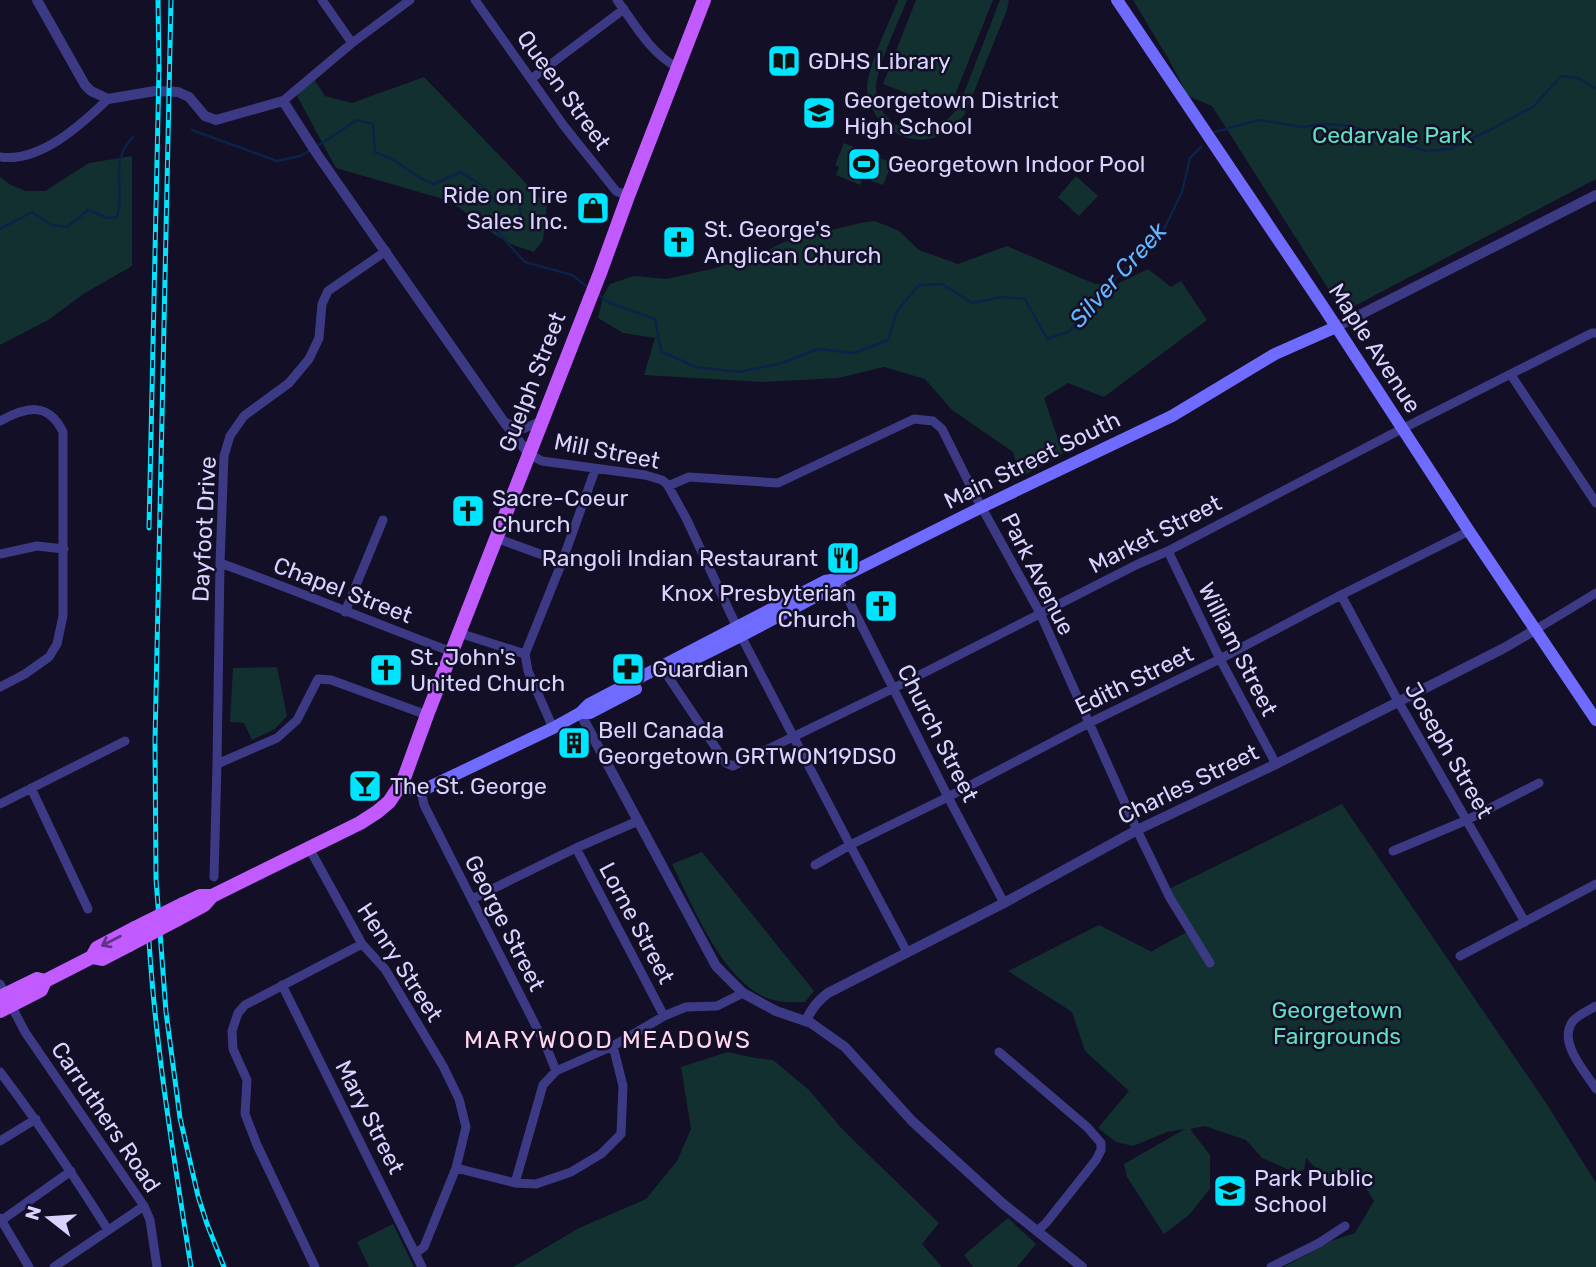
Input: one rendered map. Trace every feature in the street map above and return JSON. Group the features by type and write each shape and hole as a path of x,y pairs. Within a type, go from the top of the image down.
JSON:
{"main road":[{"name":"Guelph Street","path":"212,896 360,823 388,802 403,781 704,0"},
{"name":"Maple Avenue","path":"1117,0 1596,720"},
{"name":"Main Street South","path":"421,791 553,728 580,713 589,704 739,632 825,581 838,579 1172,416 1241,374 1267,367 1303,341 1336,327"},
{"path":"403,781 411,788 421,791"},
{"path":"3,998 37,979 45,981 92,957 97,948 183,904 200,896 212,896"},
{"path":"92,957 102,960 204,905 212,896"}],"street":[{"path":"37,0 91,91 108,99 155,92 178,92 189,97 205,116 216,120 283,102 352,43 410,0"},
{"path":"321,0 352,43"},
{"name":"Queen Street","path":"475,0 564,126 616,191 628,196"},
{"path":"617,0 650,46 677,67"},
{"path":"531,79 624,9"},
{"path":"0,157 16,158 48,146 86,121 108,99"},
{"name":"Mill Street","path":"283,102 504,422 529,454 542,461 645,475 662,480 668,486 702,550 739,632 906,951"},
{"name":"Main Street South","path":"1336,327 1596,195"},
{"name":"Dayfoot Drive","path":"214,877 224,457 230,436 244,416 289,383 309,359 319,338 322,304 328,291 386,251"},
{"name":"Market Street","path":"663,670 726,763 730,766 736,764 1168,551 1403,428 1596,333"},
{"path":"1511,375 1596,503"},
{"path":"0,421 28,409 38,410 57,418 64,432 63,616 57,644 49,657 0,687"},
{"name":"Park Avenue","path":"668,486 689,477 778,483 914,419 933,421 942,429 1040,614 1170,898 1210,963"},
{"path":"504,422 523,429 541,421"},
{"path":"553,728 530,676 525,654 596,470"},
{"path":"345,612 383,520"},
{"name":"Edith Street","path":"815,864 1469,531"},
{"path":"496,538 562,562"},
{"path":"0,554 37,546 64,548"},
{"name":"William Street","path":"1168,551 1220,659 1276,764"},
{"name":"Chapel Street","path":"220,563 452,652"},
{"name":"Church Street","path":"838,579 1004,903"},
{"name":"Charles Street","path":"806,1021 813,1007 828,993 1004,903 1137,830 1276,764 1504,648 1596,593"},
{"name":"Joseph Street","path":"1341,595 1398,701 1525,922"},
{"path":"459,633 525,654"},
{"path":"217,764 277,738 297,720 318,679 331,680 427,715"},
{"path":"580,713 716,966 743,993 776,1011 811,1023 845,1047 912,1121 1002,1203 1082,1267"},
{"path":"0,804 125,741"},
{"path":"1392,850 1467,820 1539,783"},
{"path":"31,788 88,909"},
{"name":"George Street","path":"421,791 424,805 546,1046 556,1071"},
{"path":"472,899 638,821"},
{"name":"Henry Street","path":"309,848 362,944 386,969 443,1066 459,1099 467,1127 456,1168 424,1247 416,1253"},
{"name":"Lorne Street","path":"576,848 664,1016"},
{"path":"1460,956 1596,884"},
{"path":"315,1267 245,1114 247,1080 233,1049 232,1031 238,1013 245,1005 362,944"},
{"name":"Mary Street","path":"282,985 422,1267"},
{"path":"515,1183 543,1085 556,1071 613,1046 685,1007 717,1006 743,993"},
{"name":"Carruthers Road","path":"3,998 144,1206 150,1220 157,1267"},
{"path":"1596,1006 1573,1020 1567,1034 1568,1045 1596,1089"},
{"path":"456,1168 515,1183 536,1184 571,1172 601,1154 621,1134 623,1086 613,1046"},
{"path":"999,1052 1087,1127 1101,1143 1096,1160 1037,1231"},
{"path":"0,1072 72,1171 108,1230"},
{"path":"0,1141 36,1119"},
{"path":"29,1267 1,1219 72,1171"},
{"path":"54,1267 144,1206"},
{"path":"1271,1267 1345,1226"}],"green space":[{"path":"898,0 907,0 888,44 876,88 879,104 886,116 908,129 922,130 936,126 959,106 1000,0 1009,0 965,114 952,128 936,137 911,139 900,135 881,121 869,100 867,87 871,68"},
{"path":"916,0 993,0 949,110 883,84"},
{"name":"Cedarvale Park","path":"1133,0 1596,0 1596,179 1343,312 1212,106 1188,96"},
{"path":"424,77 547,205 543,240 534,252 495,235 450,201 336,168 297,96 314,79 325,96 352,103"},
{"name":"Georgetown Indoor Pool","path":"844,143 892,163 883,185 863,178 860,185 836,175 839,167 835,165"},
{"path":"132,156 132,266 85,293 48,320 0,345 0,177 26,191 45,191 89,163"},
{"path":"1076,176 1098,196 1079,216 1058,197"},
{"path":"875,221 899,231 919,250 958,264 1007,246 1095,284 1117,284 1148,269 1171,287 1181,281 1207,320 1104,397 1068,383 1044,398 1063,454 1021,477 1013,452 952,410 925,379 884,367 838,378 762,382 644,375 655,338 623,333 598,318 603,296 610,284 634,276 666,279 712,269 760,254 784,242"},
{"path":"277,667 287,716 275,729 252,740 244,723 230,722 233,668"},
{"name":"Georgetown Fairgrounds","path":"1342,804 1546,1103 1596,1183 1596,1267 1284,1267 1331,1241 1355,1233 1374,1201 1356,1173 1331,1184 1306,1158 1304,1170 1294,1172 1262,1158 1246,1140 1205,1126 1190,1129 1210,1155 1210,1189 1189,1215 1164,1234 1127,1177 1124,1164 1185,1129 1167,1132 1133,1146 1116,1142 1098,1128 1129,1091 1085,1051 1072,1012 1008,971 1099,925 1152,952 1187,932 1169,889"},
{"path":"702,852 814,991 805,1002 777,1001 755,992 725,962 700,922 672,864"},
{"path":"728,1052 773,1060 809,1090 843,1130 939,1223 922,1244 942,1267 513,1267 579,1228 646,1199 677,1161 691,1129 681,1067"},
{"path":"1008,1218 1036,1244 1017,1267 973,1267 964,1255"},
{"path":"393,1224 414,1267 369,1267 357,1242"}],"waterway":[{"name":"Silver Creek","path":"1215,132 1259,120 1303,127 1341,125 1358,128 1383,140 1427,151 1450,149 1534,106 1561,76 1578,78 1596,89"},
{"name":"Silver Creek","path":"316,147 357,120 373,124 375,152 392,159 420,178 434,184 461,172 481,185 496,202 519,203 521,216 498,233 525,262 572,275 589,288"},
{"name":"Silver Creek","path":"192,130 277,161 300,156 311,150"},
{"name":"Silver Creek","path":"0,229 32,212 52,225 67,227 88,210 108,218 117,217 119,166 121,156 133,137"},
{"name":"Silver Creek","path":"597,294 610,303 655,319 661,351 695,367 739,372 782,363 818,349 854,353 888,340 897,311 919,285 942,284 972,303 1002,297 1025,299 1047,339 1070,331 1164,229 1182,192 1190,158 1201,147"}],"railway":[{"path":"149,528 159,69 158,0"},
{"path":"171,0 155,741 156,879 166,1012 180,1118 198,1196 224,1267"},
{"path":"149,941 161,1064 191,1267"}],"place":[{"name":"GDHS Library","path":"784,61"},
{"name":"Georgetown District High School","path":"819,113"},
{"name":"Georgetown Indoor Pool","path":"864,164"},
{"name":"Ride on Tire Sales Inc.","path":"593,208"},
{"name":"St. George's Anglican Church","path":"679,242"},
{"name":"Sacre-Coeur Church","path":"468,511"},
{"name":"Rangoli Indian Restaurant","path":"843,558"},
{"name":"Knox Presbyterian Church","path":"881,606"},
{"name":"Guardian","path":"628,669"},
{"name":"St. John's United Church","path":"386,670"},
{"name":"Bell Canada Georgetown GRTWON19DS0","path":"574,743"},
{"name":"The St. George","path":"365,786"},
{"name":"Park Public School","path":"1230,1191"}],"district":[{"name":"MARYWOOD MEADOWS","path":"608,1040"}]}
